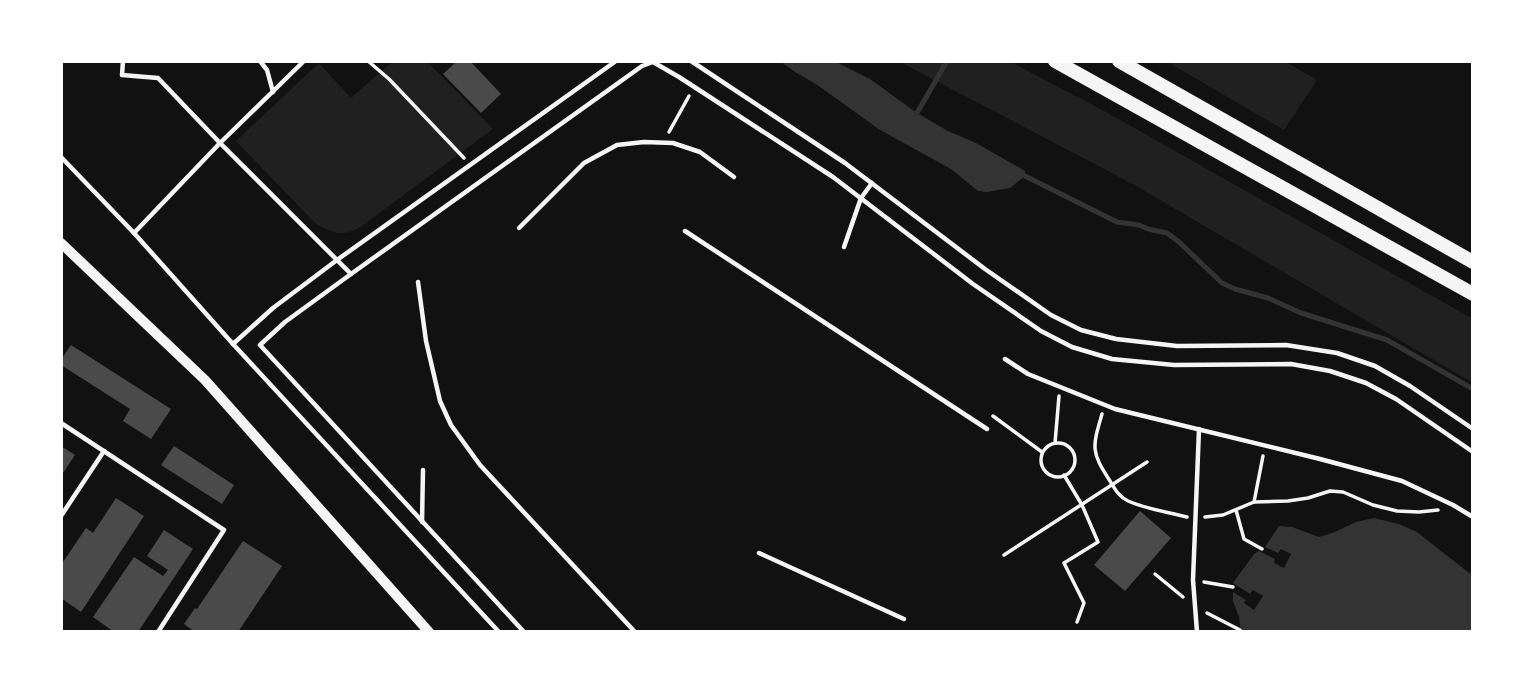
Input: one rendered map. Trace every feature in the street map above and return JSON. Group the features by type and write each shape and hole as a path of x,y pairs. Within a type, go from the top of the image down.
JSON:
{"highway":[{"path":"1055,61 1473,294"},
{"path":"1119,61 1473,262"}],"street":[{"path":"61,243 205,380 427,631"}],"lane":[{"path":"123,61 122,75 158,78 351,274"},
{"path":"260,61 267,70 273,92"},
{"path":"134,233 220,143 304,61"},
{"path":"233,344 273,308 337,260 616,61"},
{"path":"691,61 845,163 985,269 1051,315 1081,330 1116,339 1177,346 1286,345 1337,353 1387,372 1473,429"},
{"path":"524,632 260,345 285,322 351,274 642,66 653,62 833,177 973,284 1041,331 1072,347 1112,359 1174,365 1291,364 1331,371 1366,383 1396,399 1473,452"},
{"path":"519,229 584,163 617,145 673,143 700,152 733,177"},
{"path":"61,158 134,233 499,632"},
{"path":"844,247 861,198 872,183"},
{"path":"685,232 987,429"},
{"path":"418,282 426,341 440,401 451,425 480,466 635,632"},
{"path":"1005,359 1028,374 1115,409 1402,481 1473,516"},
{"path":"61,423 225,530 158,632"},
{"path":"1197,632 1193,580 1199,429"},
{"path":"61,516 104,451"},
{"path":"422,523 423,470"},
{"path":"759,554 904,619"}],"path":[{"path":"368,61 389,79 470,164"},
{"path":"663,142 694,86"},
{"path":"1055,443 1059,387"},
{"path":"1104,405 1096,434 1097,461 1120,496 1127,501 1196,519 1223,514 1254,502 1288,502 1331,491 1343,492 1397,512 1433,512 1453,505"},
{"path":"993,415 1042,453"},
{"path":"1055,443 1065,445 1073,453 1074,464 1064,475 1047,473 1041,464 1045,448 1055,443"},
{"path":"1254,502 1265,445"},
{"path":"1004,555 1147,462"},
{"path":"1064,475 1082,505 1098,542 1064,563 1084,603 1077,622"},
{"path":"1236,510 1244,539 1262,549"},
{"path":"1156,573 1194,606 1240,630"},
{"path":"1193,580 1233,587"}],"shaded area":[{"path":"393,61 427,61 493,129 363,225 345,233 329,230 316,224 236,141 319,63 351,98"},
{"path":"780,61 834,61 870,79 917,113 948,131 976,143 1025,171 1025,176 1010,188 978,191 951,169 880,130"},
{"path":"898,61 1009,61 1106,112 1473,319 1473,383 1131,183"},
{"path":"1166,61 1284,61 1317,80 1284,130"},
{"path":"1374,518 1417,532 1473,576 1473,632 1241,632 1233,601 1233,583 1254,554 1265,547 1279,526 1292,527 1319,537"}],"pier":[{"path":"1265,547 1278,553 1281,549 1291,554 1284,568 1274,563 1275,559 1259,551"},
{"path":"1233,583 1250,594 1253,590 1263,596 1254,610 1244,603 1246,600 1233,592"}],"building":[{"path":"457,61 470,61 501,94 481,113 443,74"},
{"path":"71,345 171,409 151,439 123,421 130,409 61,365 61,360"},
{"path":"61,446 75,455 61,476"},
{"path":"174,446 234,485 222,504 161,465"},
{"path":"116,498 144,516 81,612 61,598 61,565 86,528 93,533"},
{"path":"1140,511 1171,538 1125,591 1094,565"},
{"path":"164,530 193,549 138,632 114,632 93,617 134,557 163,576 168,570 147,556"},
{"path":"243,541 282,566 238,632 195,632 184,624"}],"waterway":[{"path":"917,113 947,61"},
{"path":"1025,176 1117,222 1167,233 1222,283 1268,298 1301,313 1387,340 1473,389"}]}
